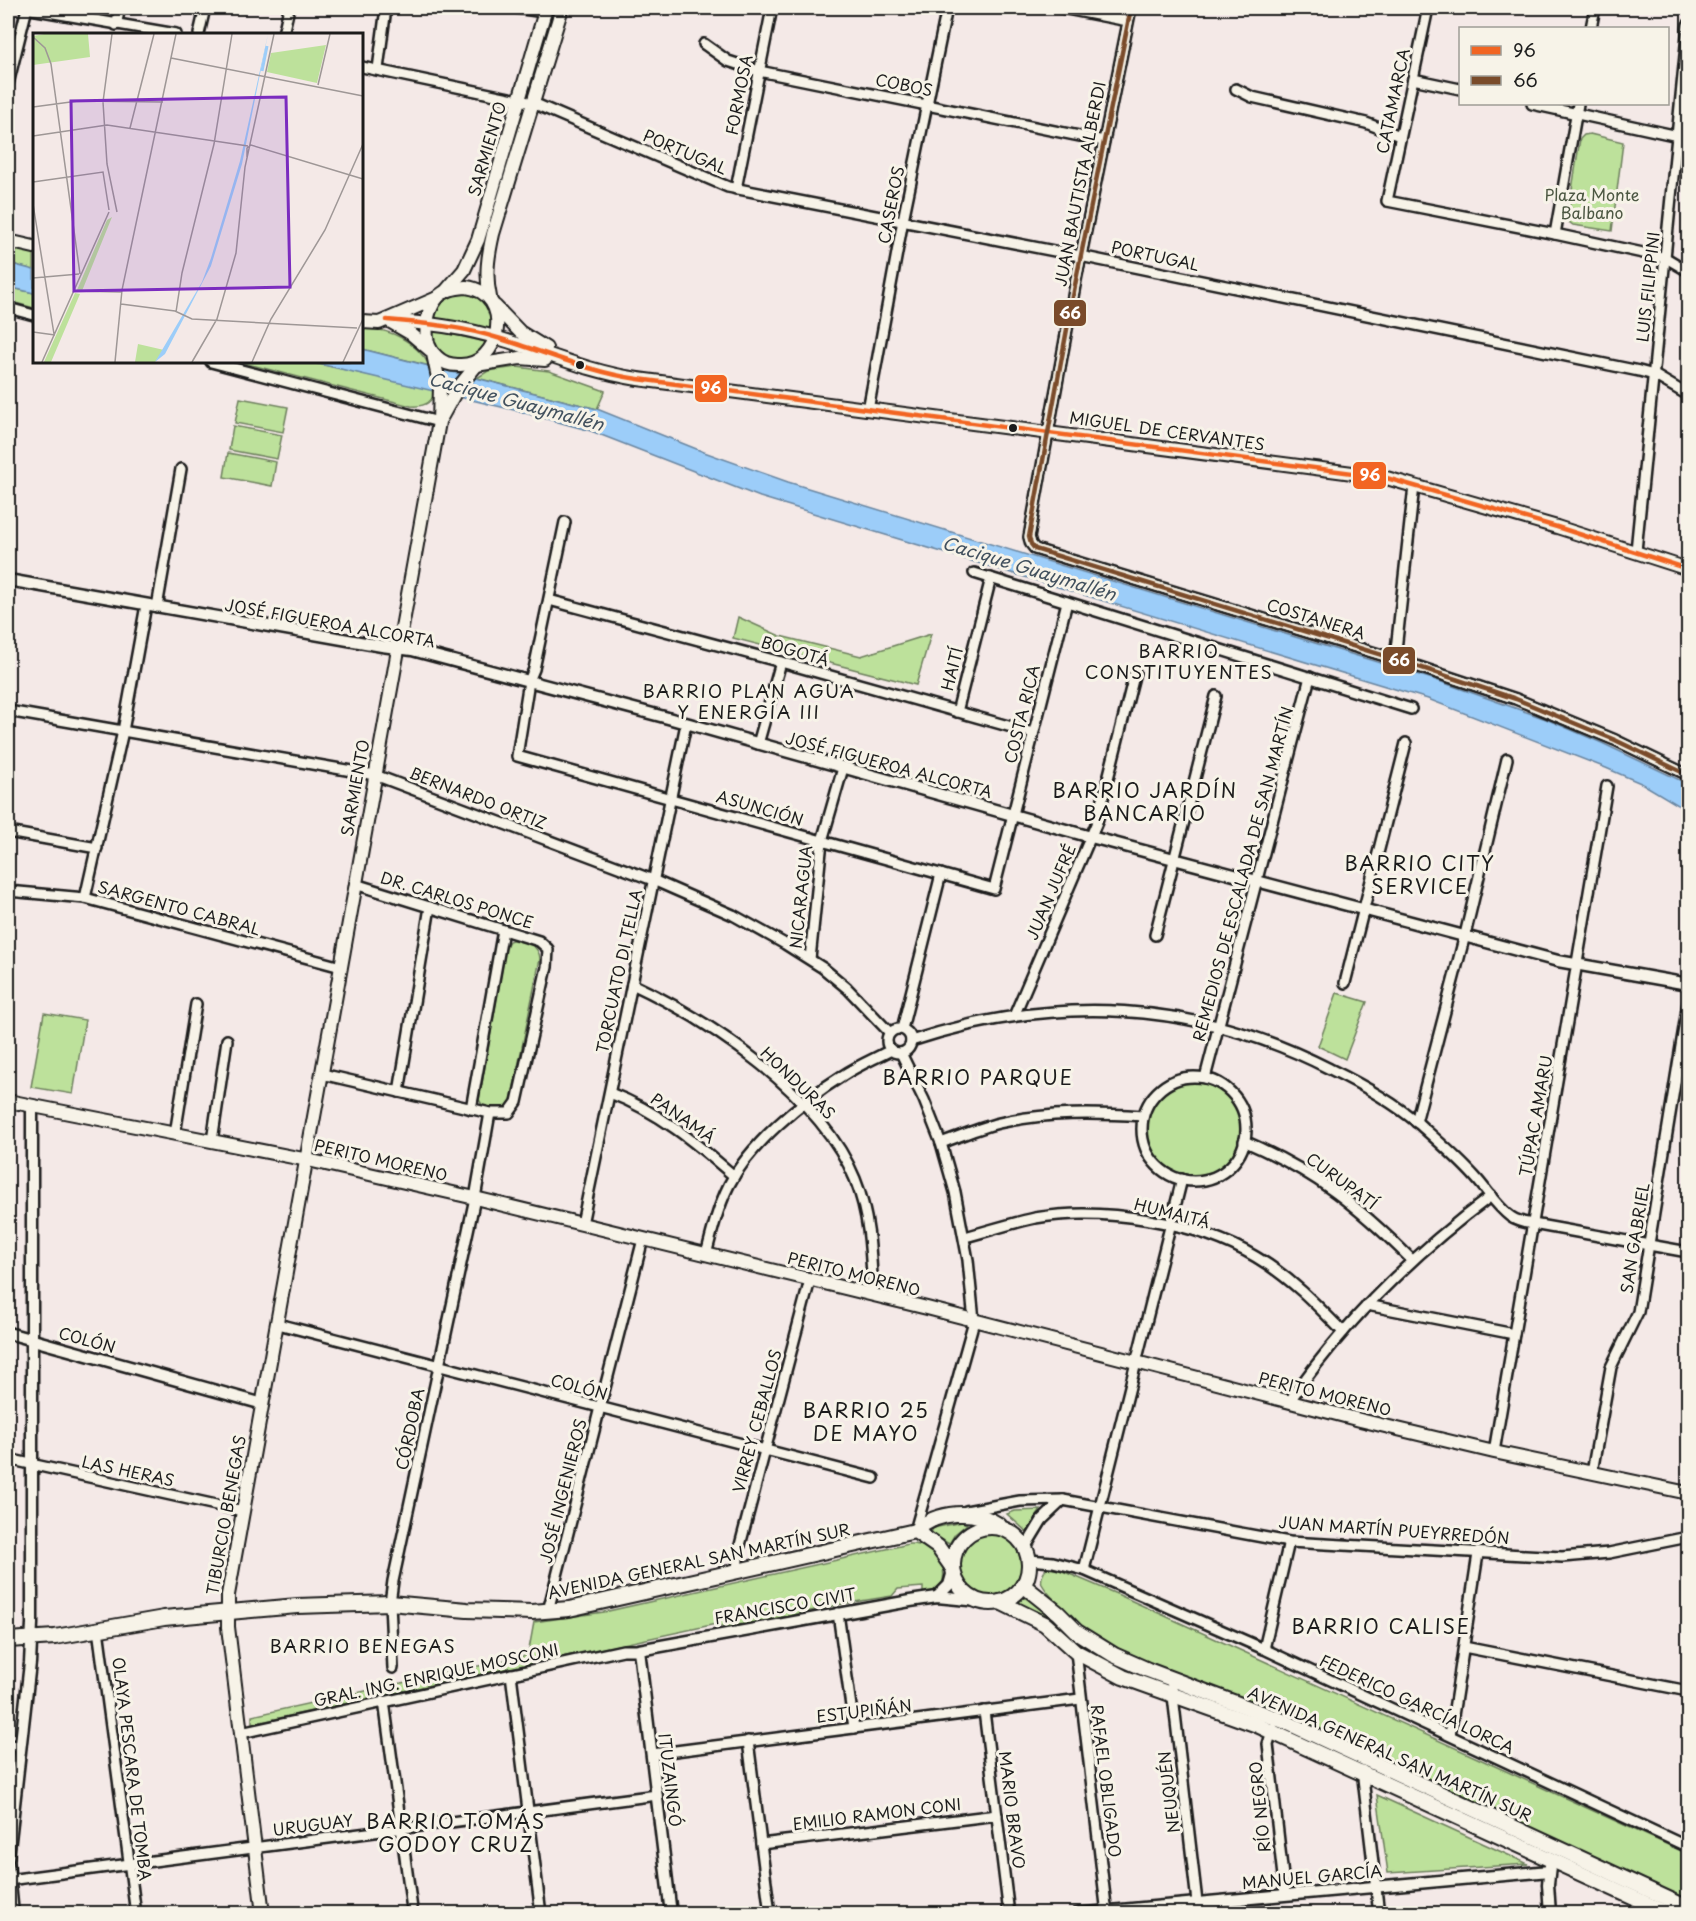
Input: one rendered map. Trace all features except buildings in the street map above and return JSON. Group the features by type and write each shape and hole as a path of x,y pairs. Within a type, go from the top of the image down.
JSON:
{"main road":[{"name":"SARMIENTO","path":"439,422 454,395 489,351 495,337 497,321 487,281 488,256 562,8"},
{"name":"SARMIENTO","path":"441,295 464,270 478,240 545,10"},
{"path":"8,234 33,240"},
{"path":"8,241 33,247"},
{"path":"432,352 427,338 427,324 441,295 454,288 466,287 478,289 493,301"},
{"name":"MIGUEL DE CERVANTES","path":"363,321 379,323 441,295"},
{"name":"MIGUEL DE CERVANTES","path":"493,301 520,332 556,354 561,360"},
{"name":"MIGUEL DE CERVANTES","path":"363,314 379,316 410,333 447,363 475,366 520,358 561,360"},
{"name":"MIGUEL DE CERVANTES","path":"387,320 427,324 495,337 561,360 618,376 1373,476 1636,551 1689,569"},
{"name":"SARMIENTO","path":"308,1160 355,884 439,422 440,392 432,352"},
{"name":"PERITO MORENO","path":"8,1101 308,1160 475,1198 873,1295 1494,1452 1689,1494"},
{"name":"TIBURCIO BENEGAS","path":"263,1914 227,1611 243,1511 308,1160"},
{"path":"959,1513 995,1522 1020,1540 1027,1554 1028,1573 1023,1585 1012,1597 1000,1602"},
{"name":"JUAN MARTÍN PUEYRREDÓN","path":"915,1532 927,1523 959,1513"},
{"path":"952,1569 957,1546 971,1532 988,1527 1004,1529"},
{"path":"915,1532 938,1547 952,1569 960,1588 968,1596 979,1601"},
{"name":"AVENIDA GENERAL SAN MARTÍN SUR","path":"8,1640 32,1640 164,1618 306,1605 390,1603 467,1610 569,1609 915,1532"},
{"name":"AVENIDA GENERAL SAN MARTÍN SUR","path":"1023,1585 1086,1638 1114,1654 1364,1765 1645,1908 1670,1914"},
{"name":"FRANCISCO CIVIT","path":"979,1601 1000,1602"},
{"name":"AVENIDA GENERAL SAN MARTÍN SUR","path":"1000,1602 1045,1624 1076,1652 1123,1677 1173,1696 1274,1724"},
{"name":"AVENIDA GENERAL SAN MARTÍN SUR","path":"1553,1860 1689,1908"}],"street":[{"path":"8,84 26,8 170,33"},
{"path":"116,24 120,8"},
{"path":"199,33 205,8"},
{"path":"283,33 289,8"},
{"path":"378,69 386,8"},
{"path":"516,8 545,10"},
{"name":"FORMOSA","path":"736,189 772,8"},
{"name":"CASEROS","path":"868,410 903,220 947,8"},
{"path":"1061,8 1128,21"},
{"name":"JUAN BAUTISTA ALBERDI","path":"1030,544 1029,537 1080,256 1131,8"},
{"name":"CATAMARCA","path":"1428,8 1387,201 1555,234"},
{"path":"1591,27 1595,8"},
{"name":"LUIS FILIPPINI","path":"1636,551 1689,25"},
{"name":"COBOS","path":"704,44 728,61 759,71 1104,141"},
{"name":"PORTUGAL","path":"363,67 519,98 720,185 736,189 903,220 1654,375 1689,395"},
{"path":"1413,79 1459,89"},
{"path":"1236,89 1252,98 1366,123 1401,136"},
{"path":"1543,105 1577,108 1689,140"},
{"path":"1577,108 1555,234 1666,258 1689,271"},
{"path":"8,308 33,315"},
{"path":"215,363 439,422"},
{"path":"85,898 181,469"},
{"path":"1395,658 1413,486"},
{"path":"529,681 534,669 566,522"},
{"name":"COSTANERA","path":"1030,544 1035,549 1395,658 1516,699 1565,718 1689,775"},
{"path":"974,573 1411,709"},
{"name":"HAITÍ","path":"957,712 991,578"},
{"name":"JOSÉ FIGUEROA ALCORTA","path":"8,580 397,648 529,681 1091,837 1364,909 1577,964 1689,984"},
{"name":"BOGOTÁ","path":"549,600 1033,733"},
{"name":"COSTA RICA","path":"994,889 1067,602"},
{"path":"758,744 781,662"},
{"name":"JUAN JUFRÉ","path":"1014,1016 1091,837 1135,672"},
{"name":"REMEDIOS DE ESCALADA DE SAN MARTÍN","path":"1205,1078 1310,677"},
{"name":"ASUNCIÓN","path":"529,681 517,756 994,889"},
{"path":"1155,935 1216,696"},
{"name":"BERNARDO ORTIZ","path":"8,711 375,775 653,880 733,915 810,959 847,988 890,1033"},
{"name":"TORCUATO DI TELLA","path":"582,1224 686,724"},
{"path":"1345,983 1406,743"},
{"path":"1416,1122 1465,935 1507,759"},
{"name":"NICARAGUA","path":"810,959 822,841 843,768"},
{"name":"TÚPAC AMARU","path":"1494,1452 1607,786"},
{"path":"8,832 97,848"},
{"path":"903,1029 941,874"},
{"name":"DR. CARLOS PONCE","path":"355,884 539,941 548,949 547,967 517,1102 514,1109 508,1113 490,1113"},
{"name":"SARGENTO CABRAL","path":"8,891 85,898 341,967"},
{"path":"399,1092 430,907"},
{"path":"471,1109 503,930"},
{"name":"HONDURAS","path":"632,984 664,999 714,1029 772,1074 803,1104 834,1140 849,1165 859,1190 870,1234 873,1295"},
{"name":"SAN GABRIEL","path":"1592,1472 1611,1367 1638,1311 1689,1003"},
{"path":"175,1134 196,1004"},
{"path":"911,1041 956,1028 1014,1016 1072,1011 1118,1010 1169,1016 1219,1026 1274,1043 1360,1084 1416,1122 1460,1161 1513,1219 1689,1252"},
{"path":"705,1255 719,1207 735,1176 762,1142 803,1104 841,1076 896,1052 907,1050 911,1041 909,1034 903,1029 896,1029 890,1033 887,1040 896,1052 924,1100 941,1143 965,1237 974,1321 915,1532"},
{"path":"212,1141 228,1040"},
{"path":"322,1074 490,1113"},
{"path":"1185,1078 1205,1078 1221,1084 1233,1095 1242,1109 1246,1125 1244,1142 1238,1156 1227,1169 1214,1177 1198,1181 1182,1179 1167,1173 1150,1156 1142,1133 1143,1116 1156,1093 1167,1084 1185,1078"},
{"name":"PANAMÁ","path":"609,1094 641,1107 676,1128 735,1176"},
{"path":"8,1858 32,1640 32,1106"},
{"name":"CÓRDOBA","path":"393,1668 390,1603 393,1581 475,1198 490,1113"},
{"path":"941,1143 986,1127 1031,1118 1085,1113 1143,1116"},
{"name":"CURUPATÍ","path":"1244,1142 1288,1161 1334,1190 1369,1218 1412,1260"},
{"path":"1084,1570 1182,1179"},
{"path":"1289,1402 1342,1332 1367,1305 1412,1260 1491,1196"},
{"name":"HUMAITÁ","path":"965,1237 1036,1218 1069,1214 1120,1216 1170,1225 1220,1240 1254,1256 1282,1274 1301,1290 1342,1332"},
{"name":"JOSÉ INGENIEROS","path":"548,1611 643,1239"},
{"name":"VIRREY CEBALLOS","path":"737,1570 739,1549 810,1280"},
{"path":"1367,1305 1514,1334"},
{"name":"COLÓN","path":"278,1324 874,1478"},
{"name":"COLÓN","path":"8,1333 263,1404"},
{"name":"LAS HERAS","path":"8,1459 243,1511"},
{"path":"1027,1554 1042,1520 1063,1500"},
{"name":"JUAN MARTÍN PUEYRREDÓN","path":"959,1513 1013,1502 1063,1500 1289,1542 1562,1557 1631,1550 1689,1537"},
{"path":"1264,1649 1289,1542"},
{"name":"FEDERICO GARCÍA LORCA","path":"1027,1554 1084,1570 1264,1649 1689,1847"},
{"path":"1450,1735 1479,1554"},
{"path":"938,1597 949,1585 952,1569"},
{"name":"FRANCISCO CIVIT","path":"639,1650 938,1597 979,1601"},
{"path":"838,1613 854,1728"},
{"name":"OLAYA PESCARA DE TOMBA","path":"98,1629 135,1914"},
{"path":"1464,1647 1689,1691"},
{"name":"GRAL. ING. ENRIQUE MOSCONI","path":"241,1733 623,1650 639,1650"},
{"name":"ITUZAINGÓ","path":"639,1650 671,1914"},
{"name":"RAFAEL OBLIGADO","path":"1076,1652 1107,1912"},
{"path":"511,1674 541,1914"},
{"name":"NEUQUÉN","path":"1171,1679 1197,1902"},
{"name":"ESTUPIÑÁN","path":"652,1754 1080,1699"},
{"path":"384,1701 412,1909"},
{"name":"MARIO BRAVO","path":"984,1711 1009,1914"},
{"name":"RÍO NEGRO","path":"1274,1724 1268,1744 1285,1894"},
{"path":"748,1742 770,1914"},
{"path":"8,1745 20,1746"},
{"path":"1364,1765 1379,1914"},
{"name":"URUGUAY","path":"8,1880 657,1795"},
{"name":"EMILIO RAMON CONI","path":"761,1844 997,1815"},
{"path":"1550,1914 1553,1860"},
{"name":"MANUEL GARCÍA","path":"1077,1914 1376,1887 1553,1860"},
{"path":"8,1864 13,1914"}],"green space":[{"name":"Plaza Monte Balbano","path":"1590,134 1623,142 1612,231 1573,225 1569,222 1568,215 1580,139"},
{"path":"8,246 33,252 33,270 8,263"},
{"path":"8,287 33,293 33,308 8,301"},
{"path":"467,291 486,301 492,320 491,330 434,319 445,299"},
{"path":"363,327 383,331 401,338 417,349 430,366 363,349"},
{"path":"432,330 486,342 471,357 454,360 439,350"},
{"path":"244,363 315,363 435,390 427,403 411,406"},
{"path":"517,367 549,371 605,391 597,409 477,378 488,371"},
{"path":"240,398 288,407 283,432 235,423"},
{"path":"233,426 282,435 277,459 229,450"},
{"path":"228,453 276,462 272,486 224,477"},
{"path":"738,617 780,636 861,656 931,634 916,685 733,638"},
{"path":"512,940 534,947 540,959 511,1101 508,1106 500,1109 483,1106 479,1100 506,946"},
{"path":"1337,993 1367,1002 1345,1059 1318,1046"},
{"path":"44,1013 85,1020 73,1094 31,1087"},
{"path":"1194,1077 1214,1081 1231,1092 1242,1109 1246,1129 1242,1149 1231,1166 1214,1177 1194,1181 1174,1177 1157,1166 1146,1149 1142,1129 1146,1109 1157,1092 1174,1081"},
{"path":"1041,1510 1027,1532 1007,1514 1015,1511"},
{"path":"962,1522 967,1524 955,1534 949,1544 931,1533 933,1528"},
{"path":"984,1534 996,1534 1012,1543 1019,1553 1021,1565 1019,1577 1012,1587 996,1596 984,1596 973,1591 964,1582 959,1571 959,1559 964,1548 973,1539"},
{"path":"909,1544 927,1548 939,1559 944,1575 938,1592 923,1596 923,1587 898,1589 892,1596 842,1604 729,1629 716,1624 252,1724 252,1716 528,1655 534,1622 604,1612"},
{"path":"1047,1568 1060,1570 1119,1595 1688,1854 1688,1900 1333,1734 1257,1702 1180,1676 1129,1655 1105,1642 1067,1613 1042,1584 1042,1576"},
{"path":"1028,1589 1063,1627 1152,1678 1150,1681 1091,1653 1037,1611 1015,1605 1014,1603"},
{"path":"1377,1795 1528,1864 1388,1873"}],"water":[{"path":"8,263 33,270 33,293 8,287"},
{"name":"Cacique Guaymallén","path":"363,349 597,409 704,452 788,482 1436,680 1546,719 1688,784 1688,811 1643,784 1606,768 1428,699 760,497 591,431 514,410 315,363 363,363"}],"transit line":[{"name":"66","path":"1131,8 1076,280 1029,537 1031,544 1035,549 1395,659 1516,699 1615,740 1688,775"},
{"name":"96","path":"387,320 473,331 586,367 638,379 1383,477 1557,527 1688,569"}],"district":[{"name":"BARRIO CONSTITUYENTES","path":"1179,662"},
{"name":"BARRIO PLAN AGUA Y ENERGÍA III","path":"749,702"},
{"name":"BARRIO JARDÍN BANCARIO","path":"1145,802"},
{"name":"BARRIO CITY SERVICE","path":"1420,876"},
{"name":"BARRIO PARQUE","path":"978,1078"},
{"name":"BARRIO 25 DE MAYO","path":"866,1422"},
{"name":"BARRIO CALISE","path":"1381,1627"},
{"name":"BARRIO BENEGAS","path":"363,1647"},
{"name":"BARRIO TOMÁS GODOY CRUZ","path":"456,1834"}]}
